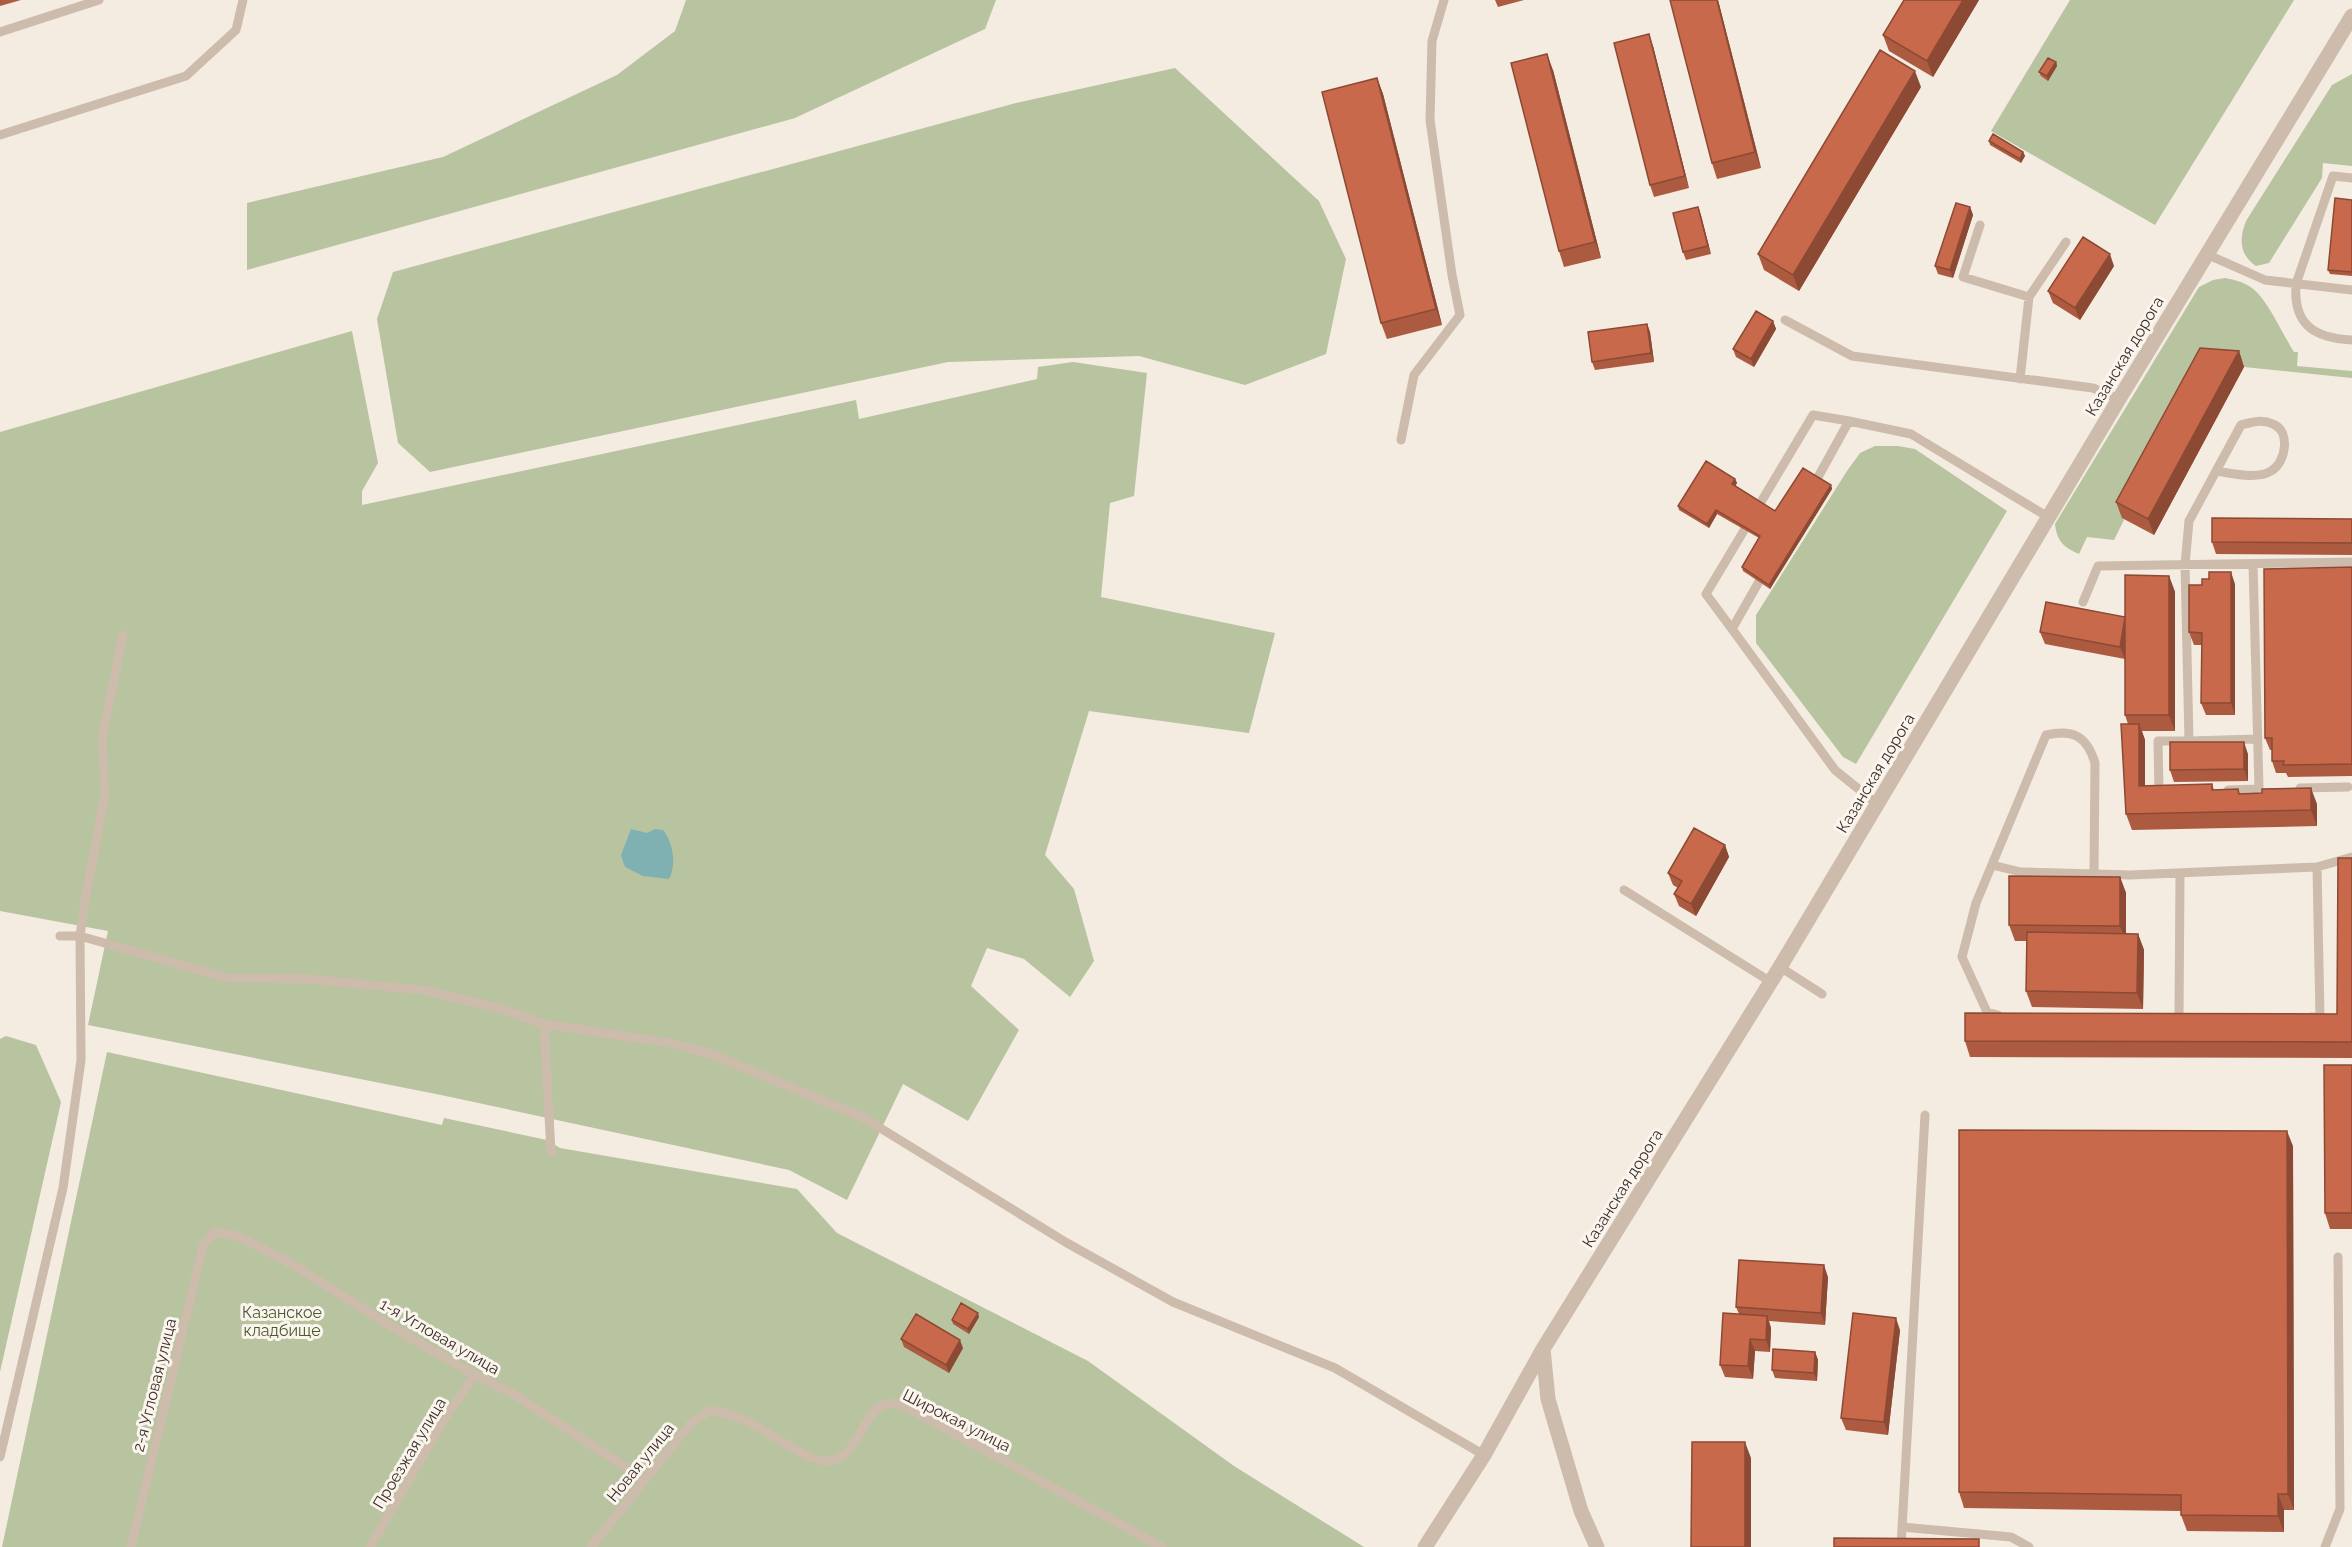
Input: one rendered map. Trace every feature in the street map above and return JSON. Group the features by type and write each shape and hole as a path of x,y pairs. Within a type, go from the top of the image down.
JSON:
{"street":[{"name":"Казанская дорога","path":"1425,1547 1484,1455 1543,1349 1771,982 2206,254 2352,16"},
{"path":"1543,1349 1548,1399 1581,1511 1597,1547"}],"lane":[{"path":"0,32 99,0"},
{"path":"0,135 186,76 236,30 243,0"},
{"path":"1401,440 1414,375 1460,315 1452,275 1430,120 1432,41 1444,0"},
{"path":"2352,178 2333,176 2296,284 2296,308 2309,328 2327,336 2352,340"},
{"path":"1980,225 1963,278 2029,297"},
{"path":"2020,379 2029,297 2066,242"},
{"path":"2206,254 2265,280 2352,290"},
{"path":"1785,320 1852,356 2093,388 2119,399"},
{"path":"1877,804 1835,770 1706,594 1813,415 1911,434 2049,517"},
{"path":"1808,494 1849,421"},
{"path":"2189,741 2185,565 2189,521 2216,471 2241,425 2258,421 2275,424 2282,433 2285,447 2282,460 2271,472 2251,475 2216,471"},
{"path":"2083,602 2098,566 2352,562"},
{"path":"2253,564 2259,789"},
{"path":"1732,629 1767,567"},
{"path":"0,1458 64,1176 81,1059 80,936 105,793 102,738 123,635"},
{"path":"2009,1016 1987,1012 1962,957 1976,903 2046,735 2062,732 2080,737 2091,747 2096,763 2094,874"},
{"path":"2170,791 2159,792 2158,741 2257,739"},
{"path":"2292,789 2348,787"},
{"path":"2214,790 2270,789"},
{"path":"1992,865 2021,872 2180,873 2317,867 2352,857"},
{"path":"2296,1017 2320,1017 2317,867"},
{"path":"2179,1017 2180,873"},
{"path":"1624,890 1771,982"},
{"path":"60,936 80,936 227,978 306,980 424,990 499,1008 543,1024 671,1043 714,1055 864,1118 1067,1243 1173,1302 1335,1368 1484,1455"},
{"path":"1780,967 1822,994"},
{"path":"2167,1016 2190,1017"},
{"path":"543,1024 551,1152"},
{"path":"1901,1547 1925,1115"},
{"name":"1-я Угловая улица","path":"214,1232 238,1236 292,1264 388,1325 475,1375 512,1393 644,1479"},
{"name":"2-я Угловая улица","path":"131,1547 203,1246 214,1232"},
{"path":"2325,1547 2340,1509 2338,1257"},
{"name":"Проезжая улица","path":"370,1547 443,1421 475,1375"},
{"name":"Широкая улица","path":"721,1411 735,1415 809,1457 827,1461 839,1459 849,1450 876,1410 883,1404 892,1402 902,1405 1162,1547"},
{"name":"Новая улица","path":"591,1547 691,1423 709,1411 721,1411"},
{"path":"1902,1527 2011,1537 2029,1547"}],"green space":[{"path":"686,0 996,0 985,29 795,118 247,270 247,203 443,157 617,75 675,31"},
{"path":"2070,0 2294,0 2155,225 1991,131"},
{"path":"1175,68 1319,201 1346,259 1326,354 1245,385 1139,356 948,362 430,472 398,443 377,319 393,272 1016,103"},
{"path":"2352,74 2352,166 2323,163 2322,178 2269,263 2256,266 2246,256 2242,246 2242,234 2246,221 2332,85"},
{"path":"2225,278 2246,284 2258,293 2294,352 2298,352 2297,366 2352,371 2352,378 2244,367 2122,517 2124,520 2114,540 2087,537 2079,554 2069,549 2060,540 2055,524 2199,287 2213,280"},
{"path":"352,331 378,463 362,491 362,505 856,400 859,419 1037,379 1038,367 1073,362 1147,373 1134,496 1110,503 1101,597 1275,633 1249,733 1089,711 1045,855 1074,889 1094,961 1070,997 1024,959 987,948 971,986 1019,1030 968,1121 903,1084 847,1200 789,1170 441,1095 88,1025 108,931 0,911 0,432"},
{"path":"1875,446 1915,449 2007,511 1856,764 1843,757 1756,643 1756,615 1847,471 1860,453"},
{"path":"6,1036 36,1045 61,1102 0,1372 0,1039"},
{"name":"Казанское кладбище","path":"107,1052 442,1125 444,1118 547,1140 560,1148 797,1189 837,1233 1088,1361 1234,1466 1364,1547 2,1547"}],"water":[{"path":"631,829 647,833 655,829 663,830 673,854 673,867 669,879 643,876 625,867 621,855"}],"building":[{"path":"1670,0 1717,0 1755,152 1712,163"},
{"path":"1904,0 1963,0 1927,61 1883,35"},
{"path":"1649,34 1685,176 1650,185 1614,43"},
{"path":"1880,50 1915,71 1793,275 1758,254"},
{"path":"1547,54 1595,242 1559,251 1511,63"},
{"path":"2048,58 2056,62 2047,76 2039,72"},
{"path":"1377,78 1436,309 1381,323 1322,92"},
{"path":"1993,134 2023,152 2020,159 1989,141"},
{"path":"2335,198 2352,200 2352,272 2328,270"},
{"path":"1956,203 1970,207 1950,270 1935,266"},
{"path":"1698,207 1708,246 1683,252 1673,213"},
{"path":"2083,237 2110,254 2075,308 2048,291"},
{"path":"1756,311 1773,321 1751,359 1733,349"},
{"path":"1647,324 1651,353 1592,362 1588,332"},
{"path":"2200,348 2239,351 2148,519 2116,502"},
{"path":"1706,461 1735,479 1732,484 1775,511 1803,468 1831,485 1769,585 1742,567 1760,536 1716,510 1707,524 1678,506"},
{"path":"2212,518 2352,519 2352,543 2212,542"},
{"path":"2352,567 2352,764 2283,765 2284,761 2272,761 2272,738 2265,738 2264,569"},
{"path":"2209,572 2231,572 2231,703 2201,703 2202,633 2189,632 2189,585 2202,585 2202,579 2209,579"},
{"path":"2125,575 2169,576 2169,715 2125,715"},
{"path":"2046,602 2125,617 2120,647 2040,632"},
{"path":"2121,724 2139,724 2139,786 2212,784 2212,790 2238,789 2239,794 2262,793 2262,789 2311,788 2311,810 2126,814"},
{"path":"2170,742 2244,742 2244,769 2170,770"},
{"path":"1694,828 1725,845 1691,904 1674,894 1682,881 1668,873"},
{"path":"2338,858 2352,858 2352,1042 1965,1041 1965,1013 2337,1014"},
{"path":"2009,876 2120,877 2120,926 2009,925"},
{"path":"2027,932 2138,934 2137,993 2026,991"},
{"path":"2324,1065 2352,1065 2352,1213 2325,1213"},
{"path":"1959,1130 2287,1131 2288,1494 2278,1494 2278,1516 2181,1515 2181,1495 1959,1492"},
{"path":"1739,1260 1824,1265 1821,1313 1736,1307"},
{"path":"961,1303 978,1313 968,1329 952,1320"},
{"path":"1723,1313 1767,1316 1766,1340 1750,1339 1748,1366 1720,1365"},
{"path":"1853,1313 1896,1318 1884,1422 1841,1418"},
{"path":"916,1314 960,1340 946,1365 901,1339"},
{"path":"1773,1349 1815,1352 1814,1373 1772,1370"},
{"path":"1692,1442 1745,1442 1745,1547 1691,1547"},
{"path":"1834,1538 1979,1539 1979,1547 1834,1547"}]}
